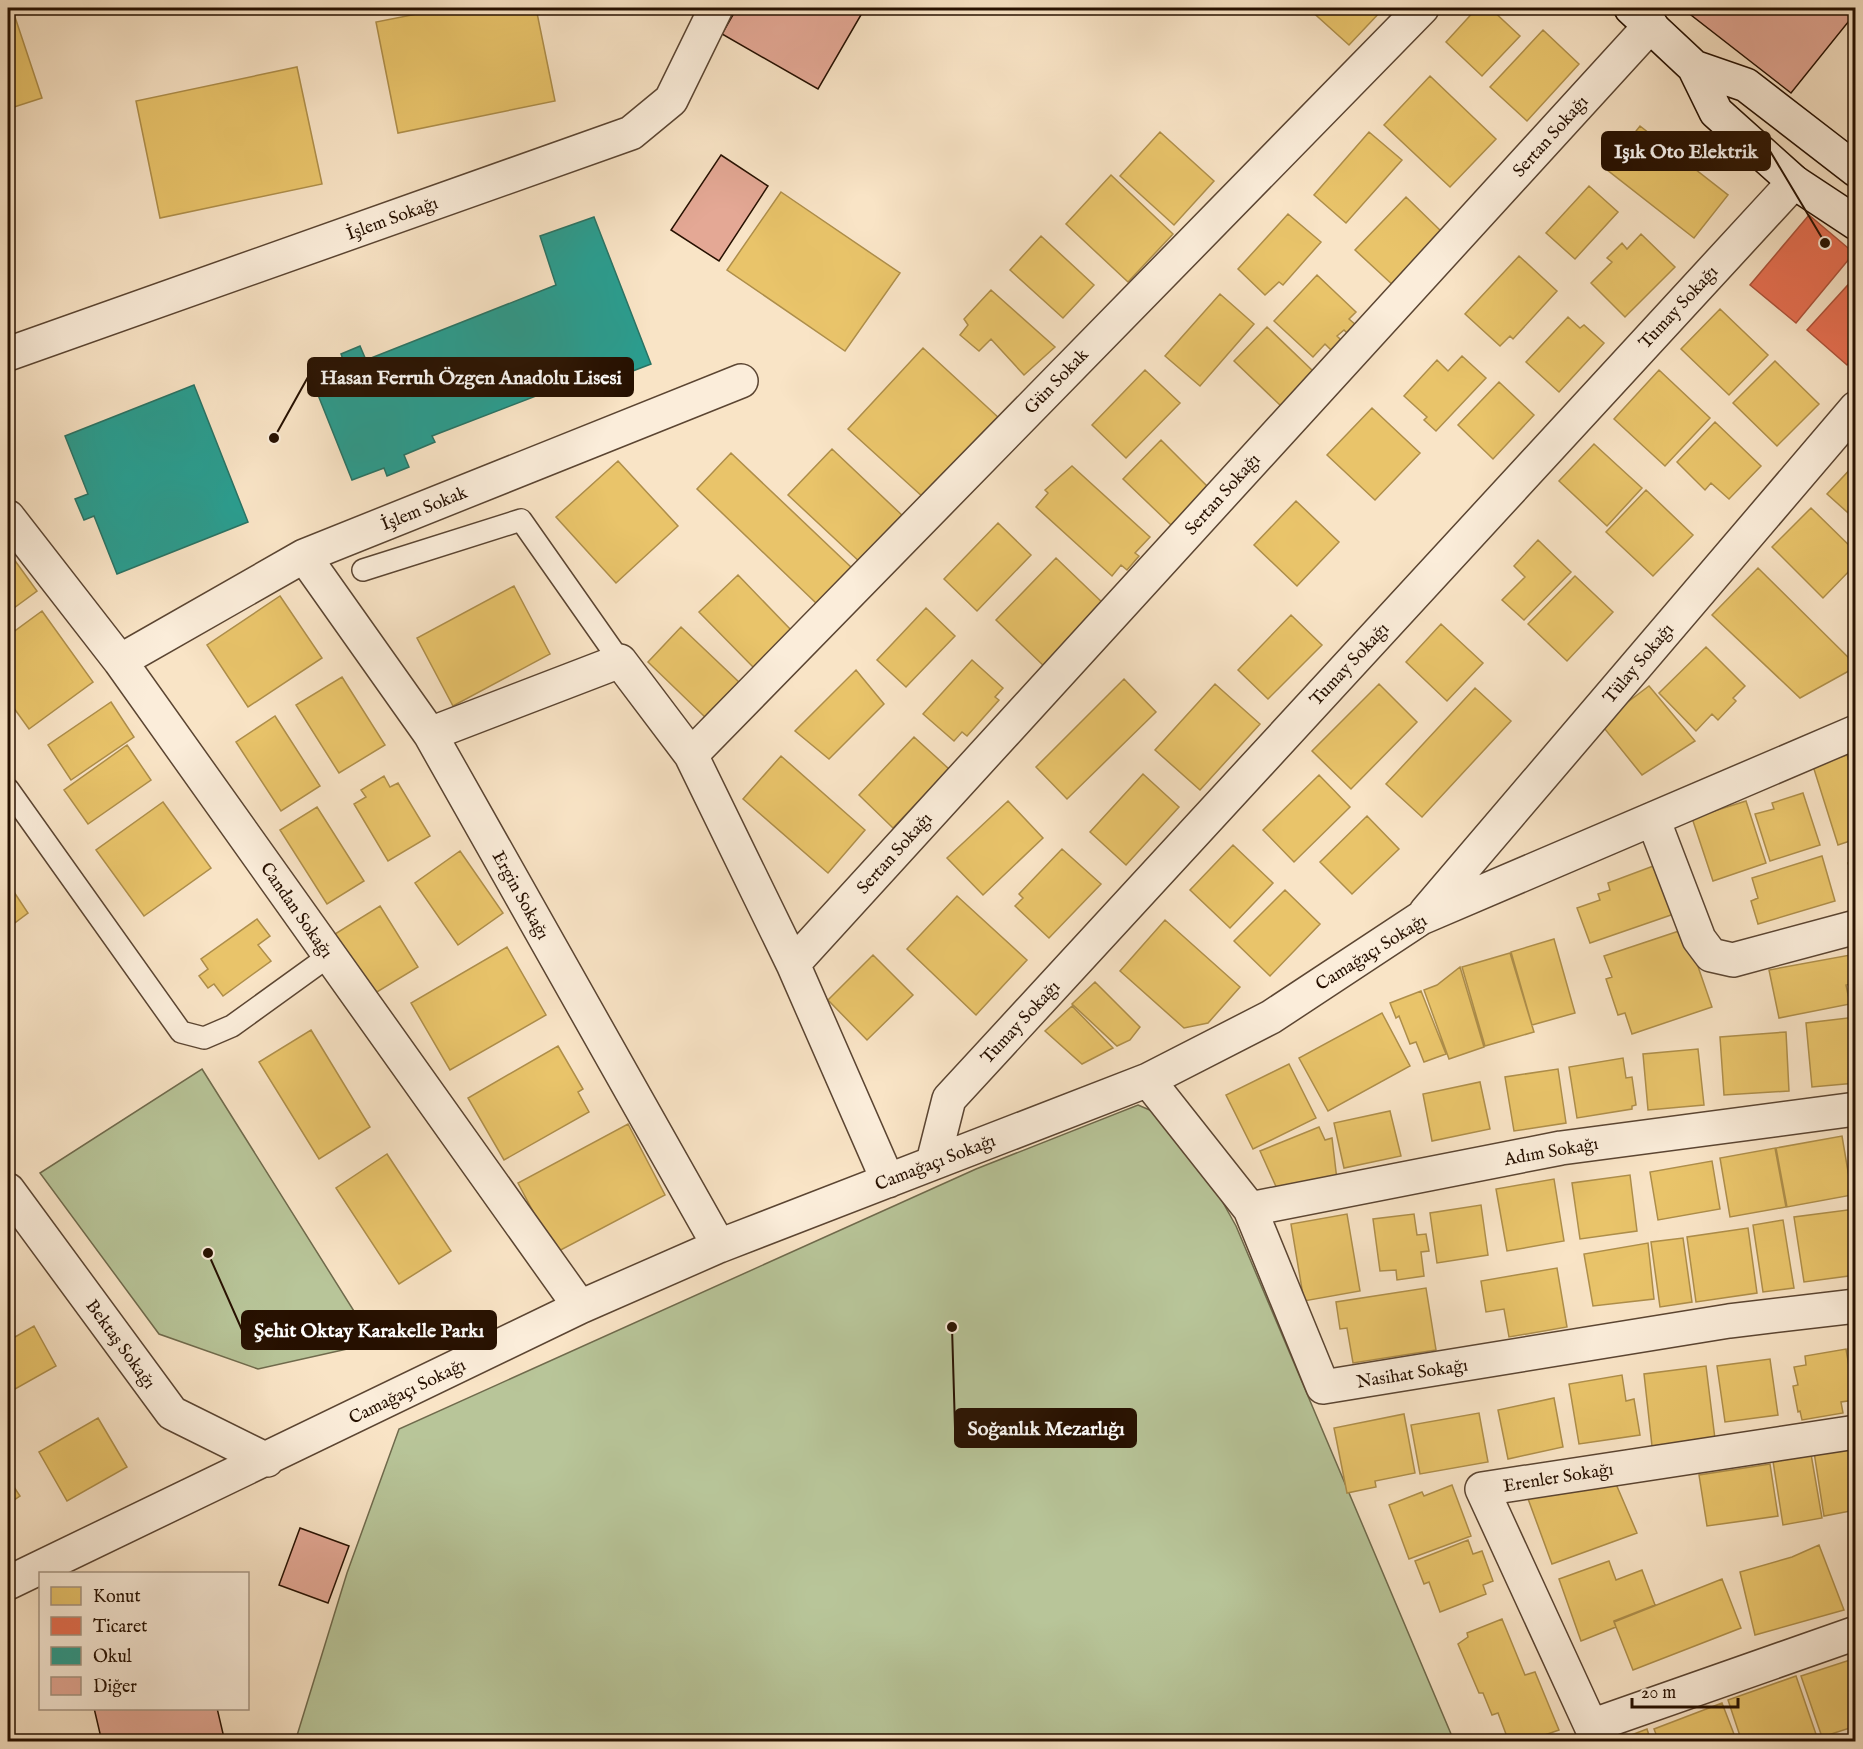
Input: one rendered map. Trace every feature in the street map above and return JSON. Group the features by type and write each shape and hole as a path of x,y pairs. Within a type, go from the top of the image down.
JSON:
{"street":[{"name":"İşlem Sokağı","path":"8,354 631,133 671,100 716,8"},
{"name":"Gün Sokak","path":"691,755 1422,8"},
{"path":"1641,16 1694,67 1716,112 1794,182 1856,224"},
{"name":"Sertan Sokağı","path":"793,964 1641,16"},
{"path":"1694,67 1746,85 1856,170"},
{"name":"Tumay Sokağı","path":"933,1162 949,1099 1794,182"},
{"name":"İşlem Sokak","path":"120,661 304,556 741,381"},
{"name":"Tülay Sokağı","path":"1421,918 1856,408"},
{"name":"Candan Sokağı","path":"8,518 120,661 580,1307"},
{"name":"Ergin Sokağı","path":"304,556 430,734 719,1246"},
{"path":"430,734 620,661 691,755 793,964 888,1181"},
{"name":"Camağaçı Sokağı","path":"8,1583 580,1307 719,1246 1148,1080 1270,1017 1421,918 1856,732"},
{"path":"1653,819 1699,939 1712,955 1733,960 1856,927"},
{"name":"Nasihat Sokağı","path":"1148,1080 1250,1209 1323,1388 1729,1321 1856,1306"},
{"name":"Adım Sokağı","path":"1250,1209 1561,1148 1856,1109"},
{"name":"Bektaş Sokağı","path":"8,1190 172,1413 267,1460"},
{"name":"Erenler Sokağı","path":"1856,1432 1482,1489 1591,1726 1856,1633"}],"lane":[{"path":"363,570 520,520 620,661"},
{"path":"8,789 181,1032 204,1038 232,1026 329,956"}],"green space":[{"path":"202,1069 374,1343 258,1369 159,1334 40,1173"},
{"path":"1138,1105 1178,1122 1236,1226 1454,1741 295,1742 347,1573 399,1429 976,1169"}],"building: Konut":[{"path":"8,8 12,8 42,98 8,109"},
{"path":"447,8 536,8 555,101 398,133 376,22"},
{"path":"1308,8 1384,8 1349,45"},
{"path":"1477,8 1490,8 1520,36 1482,76 1446,42"},
{"path":"1543,30 1579,64 1527,121 1490,87"},
{"path":"297,67 322,184 160,218 136,101"},
{"path":"1430,76 1496,139 1450,187 1384,125"},
{"path":"1640,126 1728,195 1694,238 1606,169"},
{"path":"1160,132 1214,181 1174,225 1120,176"},
{"path":"1369,132 1402,160 1346,223 1314,195"},
{"path":"1111,175 1173,234 1128,282 1066,224"},
{"path":"1589,186 1618,212 1575,259 1546,233"},
{"path":"781,192 900,273 845,351 727,270"},
{"path":"1406,197 1445,235 1395,287 1355,250"},
{"path":"1288,214 1321,242 1283,285 1279,282 1265,295 1238,269"},
{"path":"1641,234 1675,267 1625,317 1591,283 1612,262 1607,258 1622,243 1627,249"},
{"path":"1041,236 1094,285 1063,318 1010,270"},
{"path":"1519,256 1557,291 1513,339 1510,336 1500,346 1465,314"},
{"path":"1317,275 1356,312 1349,319 1356,325 1348,334 1344,330 1337,336 1342,341 1332,351 1325,344 1313,357 1274,321"},
{"path":"991,290 1055,347 1024,375 991,339 979,351 960,335 968,325 964,319"},
{"path":"1220,294 1254,324 1200,386 1165,356"},
{"path":"1720,309 1768,355 1729,395 1681,349"},
{"path":"1568,317 1580,328 1584,325 1604,343 1559,392 1526,362"},
{"path":"1267,327 1314,372 1281,406 1234,361"},
{"path":"923,348 999,418 924,498 848,429"},
{"path":"1462,356 1486,378 1436,431 1424,420 1427,417 1404,396 1437,360 1448,371"},
{"path":"1775,361 1819,404 1777,446 1733,403"},
{"path":"1145,370 1180,403 1126,458 1092,425"},
{"path":"1659,370 1710,418 1665,466 1614,419"},
{"path":"1499,382 1534,415 1493,459 1458,425"},
{"path":"1372,408 1420,453 1375,500 1327,455"},
{"path":"1715,422 1761,466 1729,499 1711,483 1705,490 1677,462"},
{"path":"1161,440 1208,487 1171,525 1123,479"},
{"path":"1594,444 1642,488 1607,526 1559,481"},
{"path":"832,449 905,518 862,564 788,495"},
{"path":"731,453 852,568 817,604 697,489"},
{"path":"618,461 678,526 616,583 556,517"},
{"path":"1856,463 1856,520 1827,494"},
{"path":"1072,466 1150,537 1135,553 1139,556 1127,570 1121,565 1112,576 1036,507 1048,493 1045,490"},
{"path":"1646,490 1693,535 1653,576 1606,532"},
{"path":"1296,501 1339,542 1297,586 1254,545"},
{"path":"1811,508 1856,552 1856,564 1823,598 1772,547"},
{"path":"998,523 1031,555 977,611 944,579"},
{"path":"1538,540 1571,572 1524,620 1502,600 1525,577 1514,566"},
{"path":"8,551 37,591 14,608 11,603 8,605"},
{"path":"1056,558 1107,607 1047,669 996,620"},
{"path":"1758,568 1856,667 1800,698 1712,615"},
{"path":"738,575 792,631 754,668 699,612"},
{"path":"1575,576 1613,612 1567,661 1528,624"},
{"path":"514,586 550,654 453,706 417,638"},
{"path":"280,596 322,658 248,707 207,645"},
{"path":"926,608 955,636 906,687 877,660"},
{"path":"42,611 93,682 29,729 8,700 8,636"},
{"path":"1291,615 1322,645 1268,699 1238,670"},
{"path":"1441,624 1483,663 1447,701 1406,662"},
{"path":"681,627 740,683 706,718 648,662"},
{"path":"1706,647 1745,686 1733,698 1736,701 1718,720 1712,714 1696,731 1659,693"},
{"path":"972,660 1003,688 995,697 999,700 967,736 962,732 954,741 923,714"},
{"path":"856,670 884,704 829,759 795,731"},
{"path":"342,677 385,745 339,773 296,705"},
{"path":"1124,679 1156,712 1067,799 1036,767"},
{"path":"1215,684 1260,724 1200,790 1155,750"},
{"path":"1379,684 1417,722 1351,789 1312,751"},
{"path":"1649,686 1695,741 1642,775 1600,723"},
{"path":"1475,688 1511,721 1422,817 1386,784"},
{"path":"111,702 134,737 71,780 48,745"},
{"path":"275,716 320,786 281,811 236,742"},
{"path":"914,737 949,769 893,828 859,795"},
{"path":"127,745 151,780 88,824 64,790"},
{"path":"1847,755 1856,783 1856,839 1838,845 1813,766"},
{"path":"781,756 865,830 828,873 743,799"},
{"path":"1143,774 1179,807 1126,865 1090,832"},
{"path":"1319,775 1350,807 1294,862 1263,830"},
{"path":"384,776 390,787 398,783 430,836 388,861 354,804 366,797 361,790"},
{"path":"1803,793 1820,845 1770,861 1755,814 1774,809 1772,803"},
{"path":"1008,801 1043,838 983,895 947,858"},
{"path":"1746,801 1766,863 1713,881 1692,818"},
{"path":"163,802 211,868 144,916 96,850"},
{"path":"317,807 364,881 327,904 280,830"},
{"path":"1367,816 1399,849 1352,894 1320,862"},
{"path":"1233,845 1273,883 1230,928 1190,890"},
{"path":"1062,849 1101,884 1049,938 1015,906 1023,898 1019,894"},
{"path":"460,851 503,913 458,945 415,883"},
{"path":"1822,856 1835,901 1758,924 1751,901 1758,898 1752,878"},
{"path":"1856,861 1856,888 1848,863"},
{"path":"1656,865 1674,914 1590,943 1577,908 1600,900 1598,894 1610,890 1608,883"},
{"path":"8,883 28,913 8,928"},
{"path":"1285,890 1320,924 1270,976 1234,941"},
{"path":"957,896 1027,960 976,1015 907,949"},
{"path":"380,906 418,967 372,995 335,934"},
{"path":"257,919 270,936 258,945 271,961 223,996 214,984 208,988 199,976 208,969 201,959"},
{"path":"1165,920 1240,987 1208,1023 1184,1028 1120,971"},
{"path":"1685,929 1712,1007 1632,1034 1625,1013 1618,1015 1606,979 1612,977 1604,956"},
{"path":"1554,939 1575,1013 1532,1025 1511,952"},
{"path":"507,947 546,1015 450,1070 411,1003"},
{"path":"1510,953 1534,1032 1485,1046 1462,967"},
{"path":"873,955 913,995 867,1040 828,1000"},
{"path":"1850,955 1856,983 1846,985 1850,1004 1779,1018 1769,970"},
{"path":"1460,967 1484,1047 1449,1059 1424,990 1437,985"},
{"path":"1095,982 1140,1027 1130,1040 1117,1046 1072,1004"},
{"path":"1421,991 1446,1054 1424,1062 1416,1042 1410,1044 1399,1016 1396,1018 1390,1003"},
{"path":"1072,1006 1113,1048 1082,1064 1045,1031"},
{"path":"1382,1013 1410,1066 1328,1111 1299,1058"},
{"path":"1856,1017 1856,1083 1812,1087 1806,1023"},
{"path":"311,1030 370,1127 319,1159 259,1062"},
{"path":"1786,1032 1789,1091 1724,1095 1720,1037"},
{"path":"558,1046 583,1089 578,1092 589,1112 504,1160 468,1098"},
{"path":"1698,1049 1704,1105 1648,1110 1643,1054"},
{"path":"1623,1058 1626,1078 1632,1077 1636,1105 1632,1106 1632,1109 1577,1118 1569,1067"},
{"path":"1289,1064 1316,1118 1253,1149 1226,1095"},
{"path":"1558,1069 1566,1123 1514,1131 1505,1077"},
{"path":"1480,1082 1490,1129 1432,1141 1423,1094"},
{"path":"1390,1111 1401,1156 1344,1168 1334,1123"},
{"path":"628,1124 665,1195 555,1253 518,1183"},
{"path":"1319,1127 1325,1140 1332,1138 1337,1180 1278,1191 1260,1151"},
{"path":"1842,1136 1852,1195 1787,1207 1776,1148"},
{"path":"1775,1148 1786,1207 1730,1217 1720,1158"},
{"path":"387,1154 451,1251 399,1284 336,1188"},
{"path":"1712,1161 1720,1209 1658,1220 1650,1172"},
{"path":"1630,1175 1637,1231 1580,1239 1572,1183"},
{"path":"1554,1179 1564,1241 1507,1251 1496,1189"},
{"path":"1481,1205 1488,1255 1437,1263 1430,1213"},
{"path":"1855,1209 1856,1275 1804,1282 1794,1217"},
{"path":"1347,1214 1360,1291 1304,1301 1291,1224"},
{"path":"1414,1214 1417,1235 1426,1234 1429,1251 1421,1252 1424,1276 1397,1280 1396,1270 1380,1271 1373,1219"},
{"path":"1783,1220 1794,1288 1763,1292 1753,1225"},
{"path":"1748,1228 1757,1293 1696,1302 1687,1237"},
{"path":"1683,1238 1692,1302 1660,1307 1651,1242"},
{"path":"1648,1243 1654,1299 1593,1306 1584,1254"},
{"path":"1557,1268 1567,1327 1509,1337 1504,1309 1486,1312 1481,1281"},
{"path":"1426,1288 1436,1350 1353,1363 1347,1328 1340,1329 1336,1302"},
{"path":"34,1326 56,1366 8,1393 8,1341"},
{"path":"1856,1348 1856,1392 1848,1349"},
{"path":"1846,1349 1855,1400 1841,1402 1843,1413 1802,1420 1800,1411 1798,1412 1793,1386 1798,1385 1794,1367 1806,1365 1805,1356"},
{"path":"1770,1359 1778,1415 1725,1422 1717,1366"},
{"path":"1706,1366 1715,1439 1652,1446 1644,1374"},
{"path":"1622,1375 1626,1401 1634,1399 1640,1435 1579,1444 1569,1384"},
{"path":"1554,1398 1563,1447 1508,1459 1498,1410"},
{"path":"1479,1413 1488,1462 1420,1474 1411,1425"},
{"path":"1404,1414 1415,1473 1375,1481 1376,1487 1347,1493 1334,1428"},
{"path":"98,1418 127,1467 67,1501 39,1452"},
{"path":"1855,1445 1856,1510 1824,1516 1814,1452"},
{"path":"1811,1454 1822,1518 1783,1525 1773,1461"},
{"path":"1770,1464 1778,1516 1707,1526 1699,1475"},
{"path":"1613,1477 1637,1533 1552,1564 1527,1496"},
{"path":"8,1478 20,1496 8,1504"},
{"path":"1452,1485 1471,1536 1409,1559 1389,1505 1422,1492 1424,1496"},
{"path":"1468,1540 1473,1554 1482,1551 1493,1581 1483,1585 1486,1594 1440,1612 1429,1582 1424,1584 1415,1561"},
{"path":"1819,1545 1844,1610 1755,1635 1740,1572 1792,1557"},
{"path":"1609,1561 1616,1580 1642,1570 1655,1605 1614,1621 1616,1627 1581,1641 1559,1579"},
{"path":"1722,1579 1741,1628 1633,1670 1614,1622"},
{"path":"1502,1619 1525,1675 1535,1672 1559,1730 1525,1742 1509,1742 1498,1713 1492,1715 1483,1693 1479,1693 1458,1644 1468,1637 1467,1633"},
{"path":"1856,1658 1856,1726 1822,1737 1801,1676"},
{"path":"1796,1676 1818,1740 1742,1742 1728,1700"},
{"path":"1722,1703 1737,1742 1659,1742 1654,1729"},
{"path":"1647,1729 1651,1742 1613,1742"}],"building: Ticaret":[{"path":"1809,215 1854,253 1796,323 1750,285"},
{"path":"1856,276 1856,355 1847,365 1807,330"}],"building: Okul":[{"path":"594,217 651,364 617,377 619,384 599,392 594,381 564,392 562,386 432,436 435,442 404,455 409,467 387,476 384,468 352,480 310,375 344,362 341,354 360,346 366,360 556,285 540,236"},
{"path":"194,385 248,522 117,574 94,516 84,520 75,499 88,494 65,436"}],"building: Diğer":[{"path":"737,8 865,8 818,89 722,34"},
{"path":"1682,8 1842,8 1853,16 1791,93"},
{"path":"721,155 768,186 719,261 671,230"},
{"path":"300,1528 349,1546 328,1603 279,1585"},
{"path":"94,1710 217,1710 225,1742 102,1742"}],"place":[{"name":"Işık Oto Elektrik","path":"1825,243"},
{"name":"Hasan Ferruh Özgen Anadolu Lisesi","path":"274,438"},
{"name":"Şehit Oktay Karakelle Parkı","path":"208,1253"},
{"name":"Soğanlık Mezarlığı","path":"952,1327"}]}
